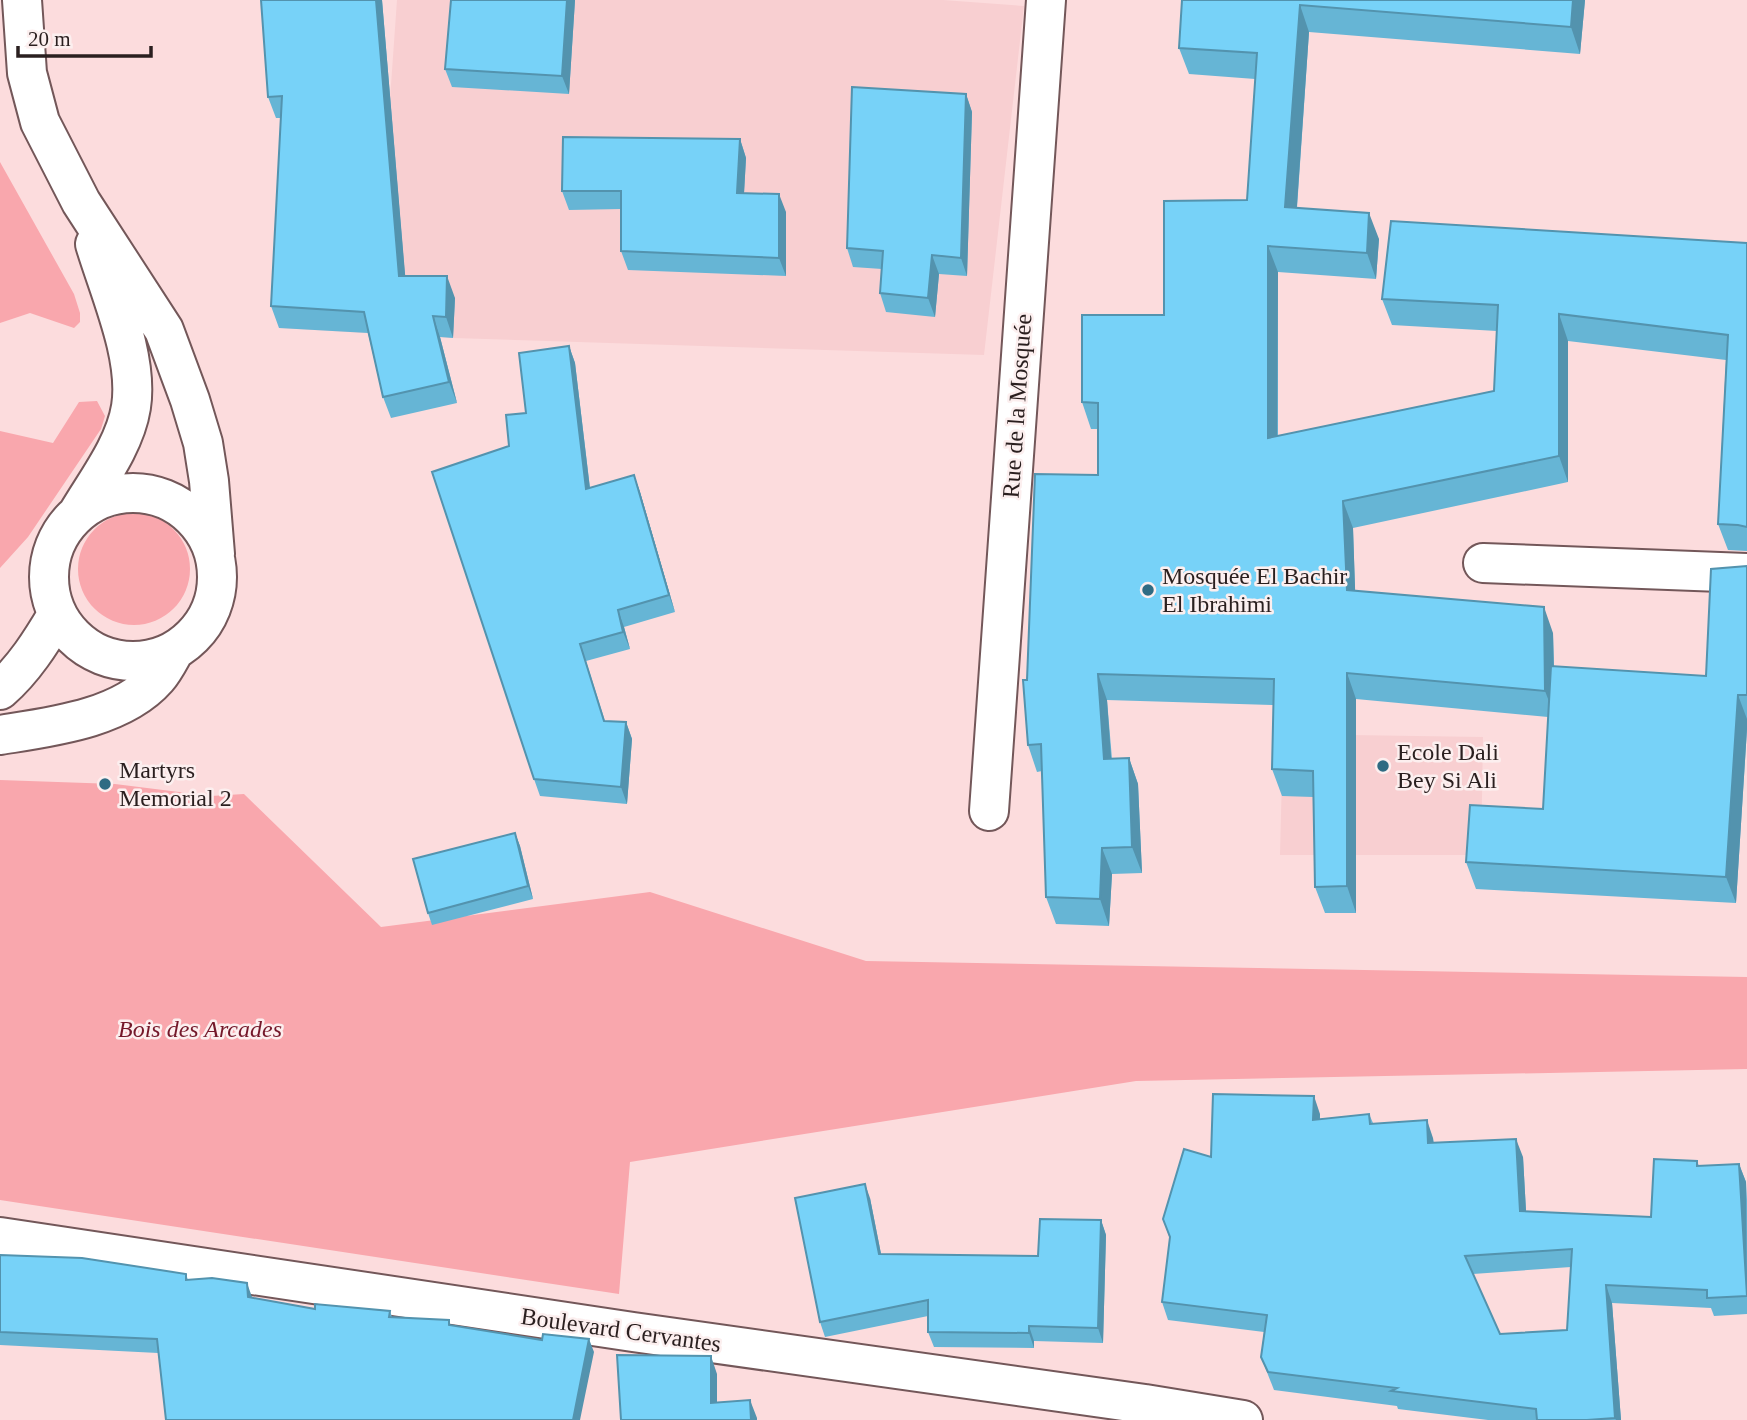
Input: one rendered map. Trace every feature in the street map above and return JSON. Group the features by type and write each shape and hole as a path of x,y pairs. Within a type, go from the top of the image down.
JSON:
{"street":[{"path":"0,735 56,727 84,719 121,704 144,690 157,678 174,651 196,633 212,610 218,582 203,443 175,358 164,330 81,202 40,122 27,73 22,0"},
{"path":"40,122 44,92 42,0"},
{"name":"Rue de la Mosquée","path":"989,811 1046,0"},
{"path":"78,513 123,434 131,406 132,375 124,338 81,202"},
{"path":"174,651 149,660 121,661 95,653 72,637 57,614 50,594 48,572 52,550 62,530 78,513 98,499 121,493 146,493 169,500 190,513 205,531 215,554"},
{"path":"1483,562 1747,573"},
{"path":"0,690 31,656 57,614"},
{"name":"Boulevard Cervantes","path":"0,1237 1243,1420"}],"shaded area":[{"path":"397,0 943,0 1024,6 984,355 453,338 279,328 390,99"},
{"name":"Ecole Dali Bey Si Ali","path":"1283,734 1483,737 1481,855 1280,855"}],"green space":[{"path":"0,162 74,294 80,322 74,328 30,313 0,323"},
{"path":"97,401 105,416 101,429 28,537 0,568 0,431 53,443 79,402"},
{"path":"134,513 155,517 174,529 186,548 190,569 186,590 174,609 155,621 134,625 113,621 94,609 82,590 78,569 82,548 94,529 113,517"},
{"name":"Bois des Arcades","path":"0,780 115,784 211,796 244,794 381,927 650,892 866,961 1747,977 1747,1069 1136,1081 630,1162 619,1294 0,1200"}],"building":[{"path":"261,0 376,0 399,276 447,276 446,317 433,316 449,382 383,397 364,312 271,306 282,96 268,97"},
{"path":"451,0 567,0 562,76 445,69"},
{"path":"1182,0 1573,0 1571,27 1300,5 1285,207 1369,213 1367,253 1268,246 1268,438 1494,391 1498,305 1382,299 1391,221 1747,243 1747,527 1718,524 1728,335 1559,314 1559,456 1343,501 1347,590 1544,607 1545,691 1347,673 1347,886 1315,887 1313,771 1272,769 1274,679 1098,674 1104,759 1129,758 1132,847 1102,848 1100,899 1046,897 1041,744 1028,745 1023,680 1027,680 1035,474 1098,475 1098,403 1082,402 1082,315 1164,315 1164,201 1247,200 1257,53 1179,48"},
{"path":"852,87 966,94 961,258 932,255 928,298 880,293 883,251 847,248"},
{"path":"563,137 740,139 737,193 779,194 779,258 621,251 621,191 562,191"},
{"path":"569,346 586,489 634,475 669,595 618,610 623,632 580,644 604,721 626,722 621,787 534,779 432,472 509,446 506,415 526,413 519,353"},
{"path":"1747,566 1747,695 1738,695 1726,877 1466,862 1470,805 1543,809 1551,666 1706,676 1711,569"},
{"path":"515,833 528,886 428,913 413,859"},
{"path":"1213,1094 1314,1096 1313,1120 1369,1114 1370,1124 1427,1120 1428,1143 1516,1139 1520,1211 1651,1217 1654,1159 1697,1161 1697,1166 1739,1164 1747,1296 1707,1298 1707,1290 1606,1285 1615,1418 1537,1420 1536,1409 1268,1372 1261,1357 1267,1315 1162,1302 1170,1237 1163,1219 1184,1149 1211,1157","holes":["1572,1249 1567,1330 1500,1334 1465,1256"]},
{"path":"865,1184 879,1254 1038,1256 1040,1219 1101,1220 1098,1328 1029,1326 1029,1333 928,1332 928,1300 820,1322 795,1198"},
{"path":"0,1255 82,1258 186,1274 186,1280 212,1278 247,1283 248,1297 315,1309 315,1304 390,1311 389,1317 449,1320 449,1325 542,1340 543,1334 589,1339 573,1420 166,1420 157,1339 0,1332"},
{"path":"617,1355 711,1356 711,1403 750,1400 751,1420 621,1420"}],"place":[{"name":"Mosquée El Bachir El Ibrahimi","path":"1148,590"},
{"name":"Ecole Dali Bey Si Ali","path":"1383,766"},
{"name":"Martyrs Memorial 2","path":"105,784"}]}
